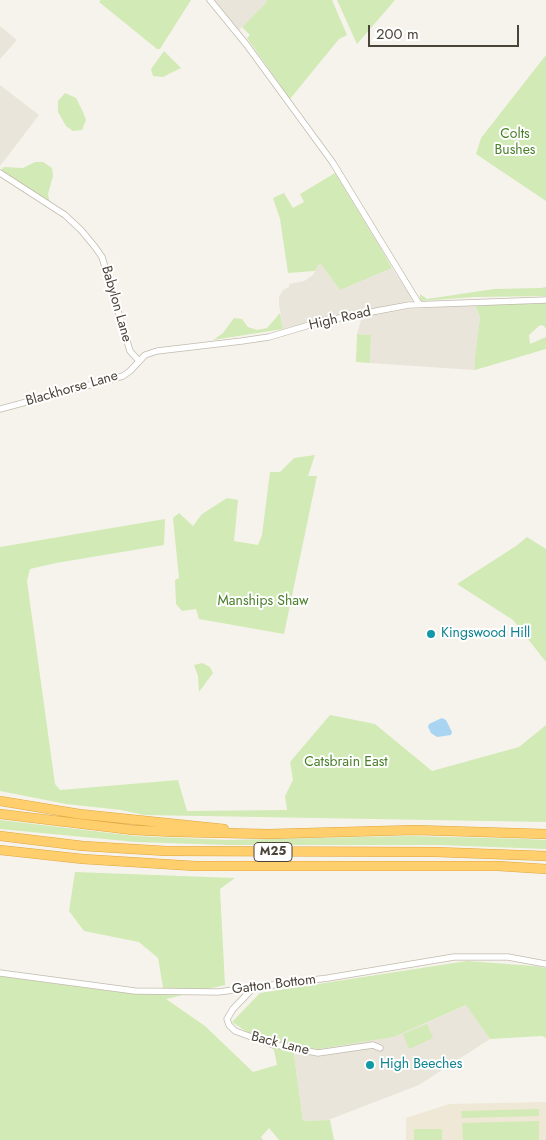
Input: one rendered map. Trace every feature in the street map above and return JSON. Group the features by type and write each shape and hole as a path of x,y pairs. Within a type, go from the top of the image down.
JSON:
{"highway":[{"name":"M25","path":"0,801 97,816 269,834"},
{"name":"M25","path":"0,814 133,830 269,834 415,830 546,834"},
{"name":"M25","path":"0,836 83,846 166,851 436,852 546,856"},
{"name":"M25","path":"0,850 83,859 195,866 489,866 546,869"}],"street":[{"path":"210,0 246,44 333,163 419,304"},
{"name":"Babylon Lane","path":"0,173 65,215 82,230 95,246 102,257 130,352 139,361"},
{"name":"High Road","path":"139,361 145,355 156,351 260,338 324,321 419,304 546,300"},
{"name":"Blackhorse Lane","path":"0,409 123,376 139,361"},
{"name":"Gatton Bottom","path":"0,973 135,991 218,992 328,978 454,957 508,957 546,964"},
{"name":"Back Lane","path":"254,987 233,1009 227,1019 229,1025 235,1031 271,1044 318,1053 373,1045 380,1048"}],"shaded area":[{"path":"214,0 267,0 238,31"},
{"path":"0,26 17,40 0,59"},
{"path":"0,85 39,115 0,166"},
{"path":"320,263 340,290 392,268 413,300 283,329 279,297 283,290 289,287 289,284 304,281 313,275"},
{"path":"475,305 480,317 475,370 370,363 371,335 357,334 362,317 411,309"},
{"path":"467,1005 490,1039 419,1085 328,1120 303,1121 293,1046 319,1049 394,1037"},
{"path":"546,1102 546,1140 406,1140 406,1118 449,1104"}],"green space":[{"path":"101,0 191,0 160,49 157,49 99,2"},
{"path":"267,0 332,0 347,35 339,39 290,99 247,38 250,35 242,27"},
{"path":"337,0 395,0 357,44"},
{"path":"164,51 181,68 163,77 153,76 151,69"},
{"name":"Colts Bushes","path":"546,55 546,201 476,154 481,138"},
{"path":"65,93 76,98 83,112 86,120 82,130 73,131 66,126 58,112 58,101"},
{"path":"35,162 43,162 52,168 53,176 48,194 50,204 1,170 4,167 23,168"},
{"path":"335,173 392,268 340,290 320,263 315,271 288,273 280,219 273,198 284,193 293,208 304,202 300,194"},
{"path":"546,287 546,296 474,297 420,301 420,294 427,299 494,289"},
{"path":"546,303 546,329 540,325 529,335 530,344 546,337 546,349 475,370 480,317 475,305"},
{"path":"280,313 283,329 213,340 223,333 234,318 242,319 248,327 257,330 267,328"},
{"path":"357,334 371,335 370,363 356,362"},
{"name":"Manships Shaw","path":"315,455 308,476 317,476 284,634 199,619 196,609 182,611 176,604 175,580 179,578 173,518 179,513 193,526 202,514 227,498 238,500 234,541 258,545 262,535 270,472 280,472 294,458"},
{"name":"Catsbrain East","path":"165,519 164,545 30,569 27,581 55,784 60,790 178,780 187,811 287,810 285,796 293,780 290,762 330,715 375,724 432,771 519,747 546,725 546,822 144,815 121,810 66,804 0,791 0,547"},
{"path":"527,537 546,549 546,662 513,620 457,584"},
{"path":"202,663 210,667 213,673 199,692 198,676 194,665"},
{"path":"0,820 135,836 227,840 409,836 546,840 546,849 439,845 227,845 136,842 0,829"},
{"path":"75,872 235,878 220,889 225,985 166,999 205,1026 253,1072 277,1065 274,1050 232,1022 260,993 467,961 546,968 546,1038 542,1036 490,1039 466,1005 394,1037 319,1049 293,1047 303,1121 330,1120 334,1140 279,1140 269,1128 261,1137 263,1140 0,1140 0,976 110,991 164,993 158,958 139,942 84,931 69,911"},
{"path":"427,1024 433,1038 409,1049 403,1034"},
{"path":"539,1109 539,1116 462,1118 461,1111"},
{"path":"539,1121 539,1140 463,1140 462,1123"},
{"path":"414,1129 442,1129 442,1140 414,1140"}],"water":[{"path":"442,718 446,720 452,732 451,735 437,737 431,733 428,727 429,724"}],"place":[{"name":"Kingswood Hill","path":"431,634"},
{"name":"High Beeches","path":"370,1065"}]}
